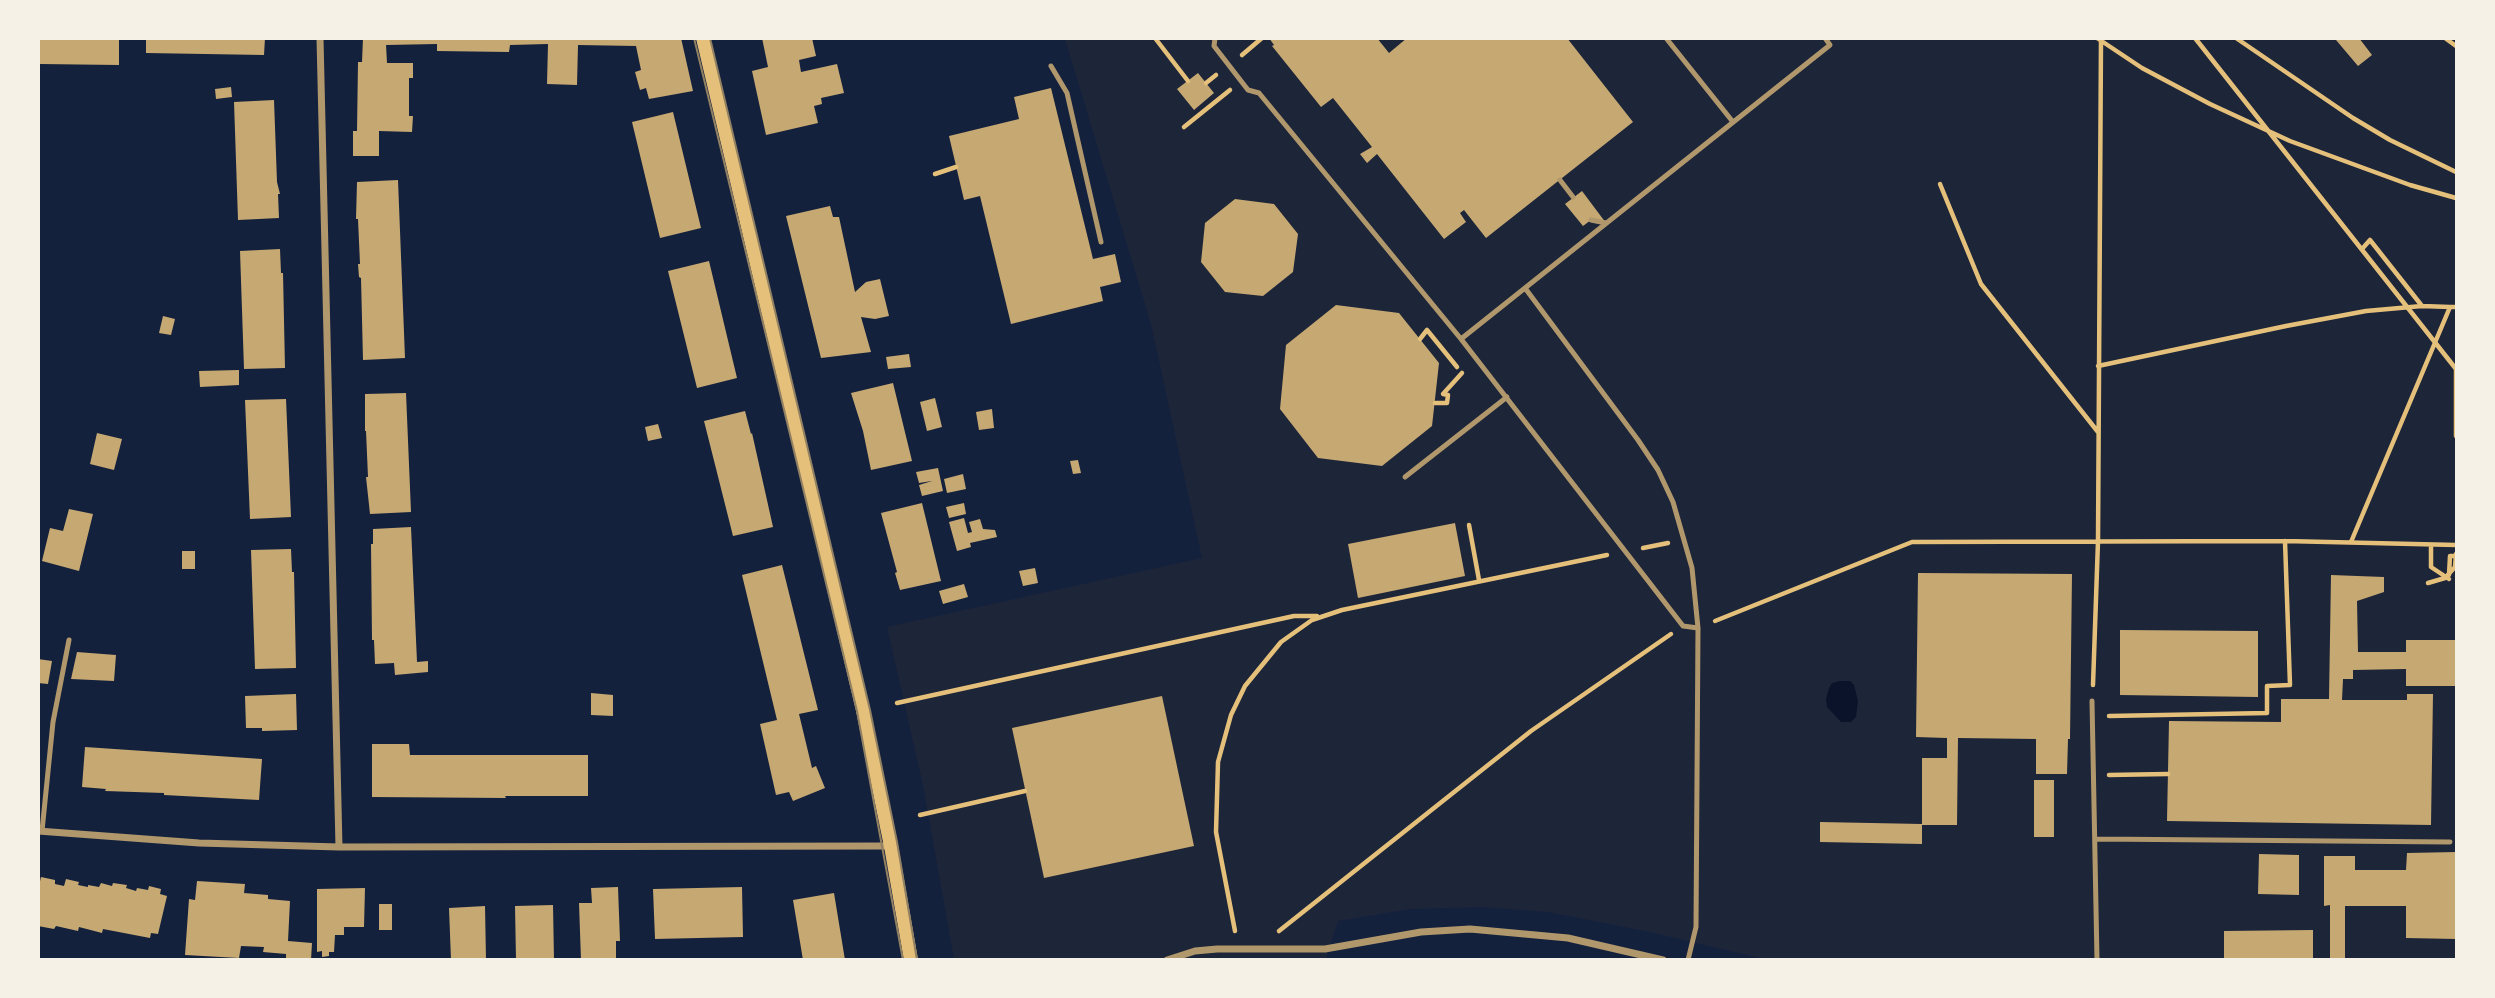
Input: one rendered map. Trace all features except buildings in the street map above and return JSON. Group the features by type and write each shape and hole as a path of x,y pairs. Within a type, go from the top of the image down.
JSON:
{"main road":[{"path":"703,38 863,710 911,960"}],"street":[{"path":"320,38 339,847"},
{"path":"40,831 199,843 339,847 891,846"},
{"path":"1167,960 1195,951 1325,949 1421,932 1492,930 1568,938 1663,960"}],"lane":[{"path":"1215,38 1214,46 1248,90 1259,93 1461,339 1683,626 1698,628"},
{"path":"1666,38 1733,122"},
{"path":"1461,339 1830,45 1825,38"},
{"path":"1051,65 1067,93 1101,242"},
{"path":"1560,180 1573,197"},
{"path":"1591,220 1606,223"},
{"path":"1525,288 1647,453 1673,502 1693,577 1698,628 1696,927 1688,960"},
{"path":"1405,477 1507,397"},
{"path":"40,831 53,722 69,640"},
{"path":"2092,701 2097,960"},
{"path":"2096,839 2450,842"}],"path":[{"path":"1156,38 1188,81"},
{"path":"1242,57 1266,38"},
{"path":"2195,38 2456,369 2456,436"},
{"path":"2236,38 2353,118 2390,140 2456,172"},
{"path":"2445,38 2456,46"},
{"path":"2100,39 2142,68 2290,141 2456,198"},
{"path":"2092,701 2098,541 2100,39"},
{"path":"1184,127 1242,81"},
{"path":"934,174 956,167"},
{"path":"1940,184 1981,284 2098,432"},
{"path":"2362,249 2370,240 2423,306"},
{"path":"2098,366 2366,311 2423,306 2456,307"},
{"path":"2351,543 2450,307"},
{"path":"1435,403 1447,403 1448,395 1443,394 1462,373"},
{"path":"1469,525 1479,580"},
{"path":"897,703 1294,616 1322,616 1479,580 1684,540"},
{"path":"2093,716 2267,713 2267,686 2290,685 2284,541"},
{"path":"1724,617 1912,542 2284,541 2456,545"},
{"path":"2431,545 2431,567 2449,579 2454,556"},
{"path":"2428,583 2445,578 2455,567 2454,556"},
{"path":"1238,950 1216,832 1216,777 1223,739 1241,693 1262,663 1291,634 1322,616"},
{"path":"1255,949 1531,731 1673,633"},
{"path":"2105,775 2168,775"},
{"path":"920,815 1025,791"}],"shaded area":[{"path":"1065,39 2456,39 2456,959 1765,959 1548,912 1482,907 1410,909 1338,921 1326,959 954,959 923,785 887,627 1202,558 1151,324"},
{"path":"1850,681 1854,685 1858,701 1856,717 1851,722 1841,722 1827,707 1829,688 1832,683"}],"tram line":[{"path":"694,38 857,711 903,960"},
{"path":"710,38 870,710 897,842 917,960"}]}
